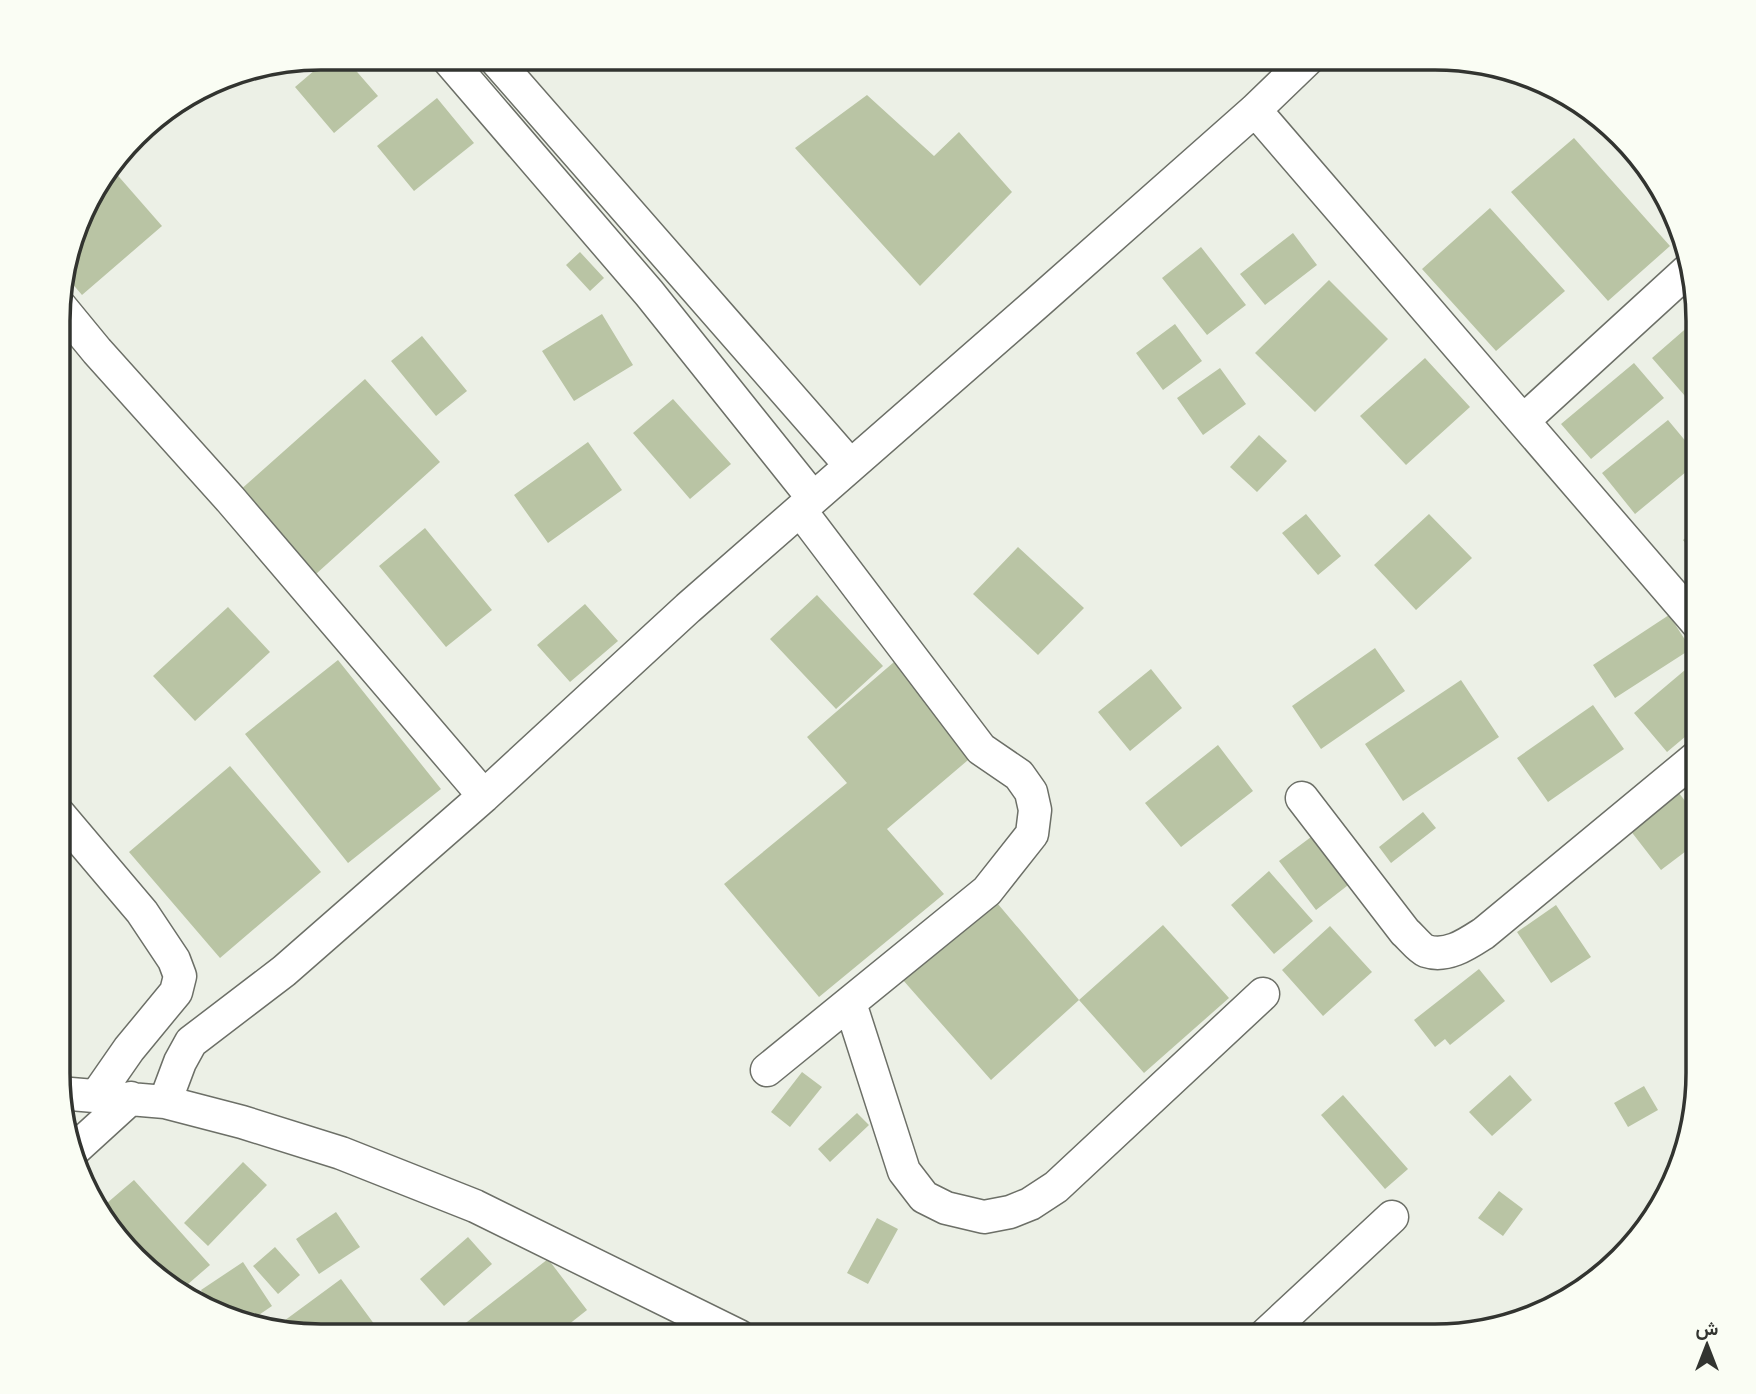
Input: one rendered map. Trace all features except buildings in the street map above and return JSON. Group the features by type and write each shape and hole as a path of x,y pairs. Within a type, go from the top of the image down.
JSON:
{"street":[{"path":"457,70 649,293 806,504 981,749 1019,775 1031,792 1035,810 1032,834 986,891 767,1070"},
{"path":"504,70 850,465"},
{"path":"165,1102 180,1062 191,1042 284,971 484,796 688,608 1038,302 1297,70"},
{"path":"1255,110 1686,610"},
{"path":"1523,421 1682,276"},
{"path":"70,318 230,499 484,796"},
{"path":"1302,798 1405,932 1424,951 1442,952 1459,948 1484,933 1686,766"},
{"path":"70,827 142,912 174,960 180,976 176,992 129,1049 97,1095"},
{"path":"850,1003 904,1171 924,1197 946,1208 984,1217 1010,1212 1030,1204 1056,1187 1263,994"},
{"path":"71,1094 165,1102 242,1122 341,1153 475,1206 715,1324"},
{"path":"81,1144 131,1098"},
{"path":"1277,1324 1392,1217"}]}
